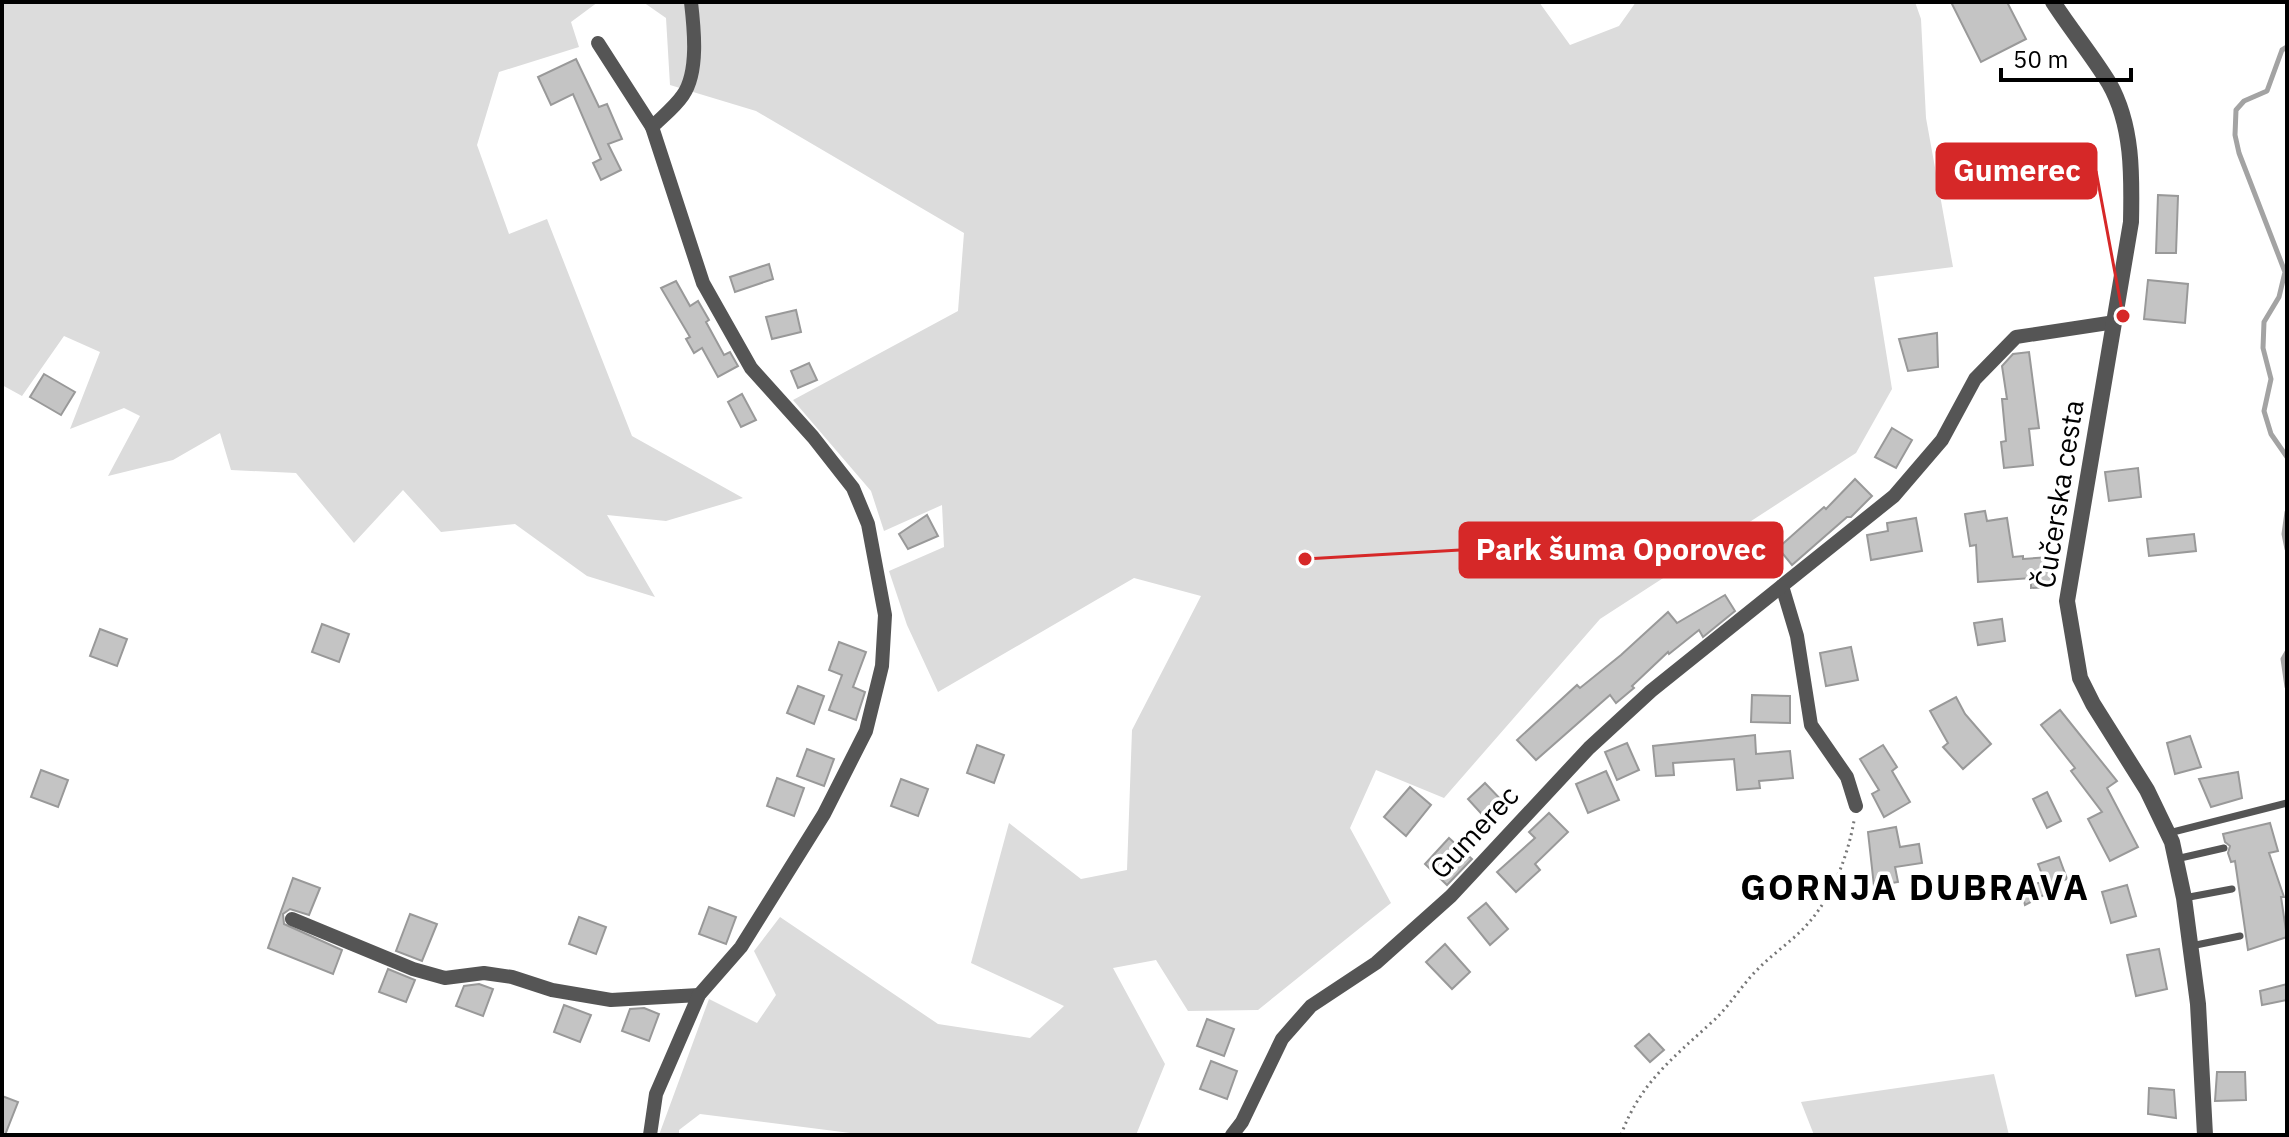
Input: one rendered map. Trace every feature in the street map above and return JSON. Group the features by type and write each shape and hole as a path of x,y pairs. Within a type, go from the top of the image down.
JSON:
{"street":[{"path":"652,127 684,94 692,68 695,37 691,2"},
{"name":"Čučerska cesta","path":"2053,2 2111,86 2128,134 2131,222 2067,601 2080,678 2147,790 2176,859 2198,1004 2205,1135"},
{"path":"598,43 652,127 703,283 751,368 813,437 853,488 868,524 885,615 882,666 866,731 824,814 741,947 699,995 656,1094 650,1135"},
{"name":"Gumerec","path":"1232,1135 1242,1122 1282,1039 1311,1006 1376,963 1451,896 1589,748 1651,691 1894,496 1942,440 1975,379 2016,337 2115,322"},
{"path":"1782,586 1797,636 1811,725 1847,777 1856,806"},
{"path":"292,919 413,969 445,978 484,973 512,977 552,990 611,1000 699,995"}],"lane":[{"path":"2168,834 2287,803"},
{"path":"2176,859 2224,848"},
{"path":"2184,898 2232,889"},
{"path":"2190,946 2240,936"}],"path":[{"path":"1621,1135 1628,1115 1660,1068 1715,1020 1759,968 1804,929 1831,889 1849,849 1856,806"}],"shaded area":[{"path":"2,2 598,2 571,22 579,47 499,72 477,145 509,234 547,219 632,436 743,498 666,521 607,515 655,597 587,576 515,524 441,532 403,490 354,543 296,473 231,470 220,433 173,460 108,476 140,416 124,408 70,429 100,352 64,336 22,396 2,385"},
{"path":"643,2 1539,2 1570,45 1619,26 1636,2 1915,2 1921,19 1926,118 1953,267 1874,277 1892,389 1856,453 1600,619 1444,798 1376,770 1350,828 1391,903 1258,1010 1188,1011 1156,960 1113,968 1165,1064 1136,1135 866,1135 700,1114 679,1130 679,1135 659,1135 709,999 757,1023 776,995 754,951 780,917 938,1024 1030,1038 1064,1006 971,963 1009,823 1081,879 1127,870 1132,730 1201,596 1134,578 938,692 907,625 889,571 944,547 942,505 884,531 871,491 793,400 958,311 964,233 756,111 670,85 666,18"},
{"path":"1994,1074 2009,1135 1814,1135 1801,1102"}],"building":[{"path":"1951,2 2007,2 2026,39 1981,62"},
{"path":"576,59 599,107 607,104 622,139 608,144 621,170 601,180 593,163 601,159 573,94 551,105 538,77"},
{"path":"2158,195 2178,196 2176,253 2156,253"},
{"path":"769,264 773,279 735,292 730,277"},
{"path":"2148,280 2188,284 2185,323 2144,319"},
{"path":"676,281 690,306 698,301 724,355 730,352 738,366 718,377 702,348 694,353 686,339 690,337 661,288"},
{"path":"796,310 801,332 772,339 766,317"},
{"path":"1937,333 1938,367 1908,371 1899,339"},
{"path":"2029,352 2039,428 2029,429 2033,465 2004,468 2001,442 2006,441 2002,399 2007,399 2002,366 2013,354"},
{"path":"809,363 817,380 798,388 791,371"},
{"path":"44,374 75,392 61,415 30,397"},
{"path":"742,394 756,420 741,427 728,402"},
{"path":"1892,428 1912,440 1896,468 1875,457"},
{"path":"2138,468 2141,497 2109,501 2105,472"},
{"path":"1855,479 1872,496 1792,565 1778,548 1824,507 1826,509"},
{"path":"1985,511 1987,521 2007,518 2013,557 2050,557 2052,587 2031,588 2031,578 1978,582 1976,545 1970,546 1965,514"},
{"path":"927,515 938,536 908,549 899,534"},
{"path":"1916,518 1922,551 1871,560 1867,535 1888,531 1887,523"},
{"path":"2194,534 2196,551 2149,556 2147,539"},
{"path":"1725,595 1735,611 1703,637 1699,630 1668,652 1616,703 1610,695 1536,760 1517,740 1577,685 1580,688 1668,612 1677,623"},
{"path":"2002,619 2005,641 1978,645 1974,623"},
{"path":"322,624 349,634 339,662 312,652"},
{"path":"100,629 127,639 117,666 90,656"},
{"path":"839,642 866,652 853,687 865,692 856,720 829,710 842,675 829,670"},
{"path":"1851,647 1858,680 1826,686 1820,653"},
{"path":"798,686 824,696 814,724 787,713"},
{"path":"1752,695 1790,696 1790,723 1751,722"},
{"path":"1956,697 1965,714 1991,744 1963,769 1943,747 1948,743 1930,711"},
{"path":"2060,710 2117,781 2107,788 2138,847 2110,861 2088,819 2102,812 2071,771 2075,768 2041,725"},
{"path":"1755,735 1756,754 1790,751 1793,778 1759,781 1760,788 1737,790 1734,759 1673,763 1674,775 1656,776 1653,746"},
{"path":"2190,736 2201,767 2175,774 2167,743"},
{"path":"1627,743 1639,770 1617,780 1605,752"},
{"path":"977,745 1004,755 994,783 967,773"},
{"path":"1883,745 1897,767 1892,771 1910,802 1884,817 1872,794 1879,790 1860,759"},
{"path":"807,749 834,759 824,786 797,776"},
{"path":"41,770 68,780 58,807 31,797"},
{"path":"1606,771 1619,800 1588,813 1576,784"},
{"path":"2238,772 2242,798 2211,807 2199,779"},
{"path":"777,778 804,788 794,816 767,806"},
{"path":"901,779 928,789 918,816 891,806"},
{"path":"1485,783 1506,805 1489,822 1468,799"},
{"path":"1410,787 1431,805 1406,836 1384,817"},
{"path":"2047,792 2061,821 2047,828 2033,799"},
{"path":"1549,813 1568,832 1535,864 1540,870 1516,892 1497,872 1535,838 1529,832"},
{"path":"2270,823 2278,851 2269,853 2284,897 2281,897 2287,937 2248,950 2235,861 2231,862 2228,853 2230,846 2223,834"},
{"path":"1896,827 1900,847 1919,844 1922,863 1895,867 1898,882 1874,886 1868,832"},
{"path":"1449,838 1472,859 1447,885 1425,864"},
{"path":"2059,857 2067,879 2047,887 2038,864"},
{"path":"293,878 320,888 309,915 290,909 283,914 284,924 342,950 333,974 268,948"},
{"path":"2042,882 2046,894 2025,905 2021,888"},
{"path":"2127,885 2136,916 2111,923 2102,892"},
{"path":"1486,903 1508,929 1490,945 1468,918"},
{"path":"709,907 736,917 726,944 699,934"},
{"path":"410,914 437,924 422,961 396,951"},
{"path":"579,917 606,927 596,954 569,944"},
{"path":"1445,944 1470,972 1452,989 1426,962"},
{"path":"2159,949 2167,989 2136,996 2127,955"},
{"path":"388,969 415,980 406,1002 379,992"},
{"path":"479,984 493,989 483,1016 456,1006 464,986"},
{"path":"2287,984 2287,1000 2262,1005 2260,991"},
{"path":"564,1005 591,1015 580,1042 554,1032"},
{"path":"644,1008 659,1014 649,1041 622,1031 630,1009"},
{"path":"1207,1019 1234,1029 1224,1056 1197,1046"},
{"path":"1649,1034 1664,1050 1650,1062 1635,1046"},
{"path":"1211,1061 1237,1071 1227,1099 1200,1089"},
{"path":"2217,1072 2245,1072 2246,1100 2215,1101"},
{"path":"2149,1088 2174,1090 2176,1118 2148,1114"},
{"path":"2,1096 18,1102 5,1135 2,1135"}],"waterway":[{"path":"2287,47 2282,50 2267,91 2244,101 2236,110 2235,135 2239,153 2285,272 2279,297 2264,322 2263,348 2271,379 2264,411 2271,434 2287,457"},
{"path":"2287,512 2284,534 2287,549"},
{"path":"2287,652 2283,659 2287,687"}],"place":[{"name":"Gumerec","path":"2123,316"},
{"name":"Park šuma Oporovec","path":"1305,559"}],"district":[{"name":"GORNJA DUBRAVA","path":"1915,887"}]}
